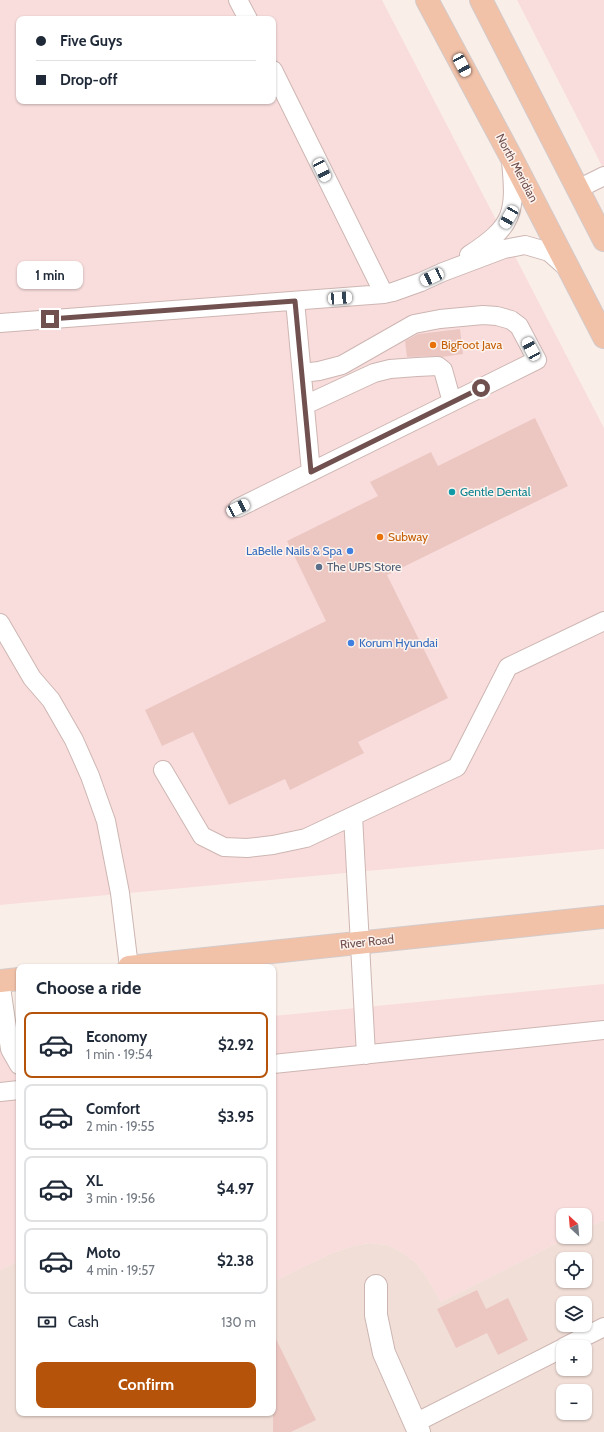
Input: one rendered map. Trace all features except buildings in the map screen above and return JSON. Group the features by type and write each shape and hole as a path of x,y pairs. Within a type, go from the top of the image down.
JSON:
{"main road":[{"name":"North Meridian","path":"427,0 510,155 604,337"},
{"path":"481,0 604,240"},
{"path":"538,924 604,906"},
{"name":"River Road","path":"158,964 604,917"},
{"path":"0,980 16,978"}],"street":[{"path":"376,1286 376,1315 384,1353 417,1428"}],"lane":[{"path":"238,0 246,16"},
{"path":"276,76 384,294"},
{"path":"443,272 492,239 509,217 513,204 510,155"},
{"path":"578,188 604,176"},
{"path":"0,323 384,294 422,282 443,272 504,249 526,245 549,252 570,270"},
{"path":"295,301 311,472"},
{"path":"238,508 537,360 519,326 511,320 497,316 483,315 440,319 414,324 342,365 319,371 302,373"},
{"path":"305,405 374,373 390,369 438,366 443,370 452,402"},
{"path":"163,770 202,836 224,847 248,848 292,842 306,838 457,767 508,667 604,621"},
{"path":"0,623 32,678 51,700 74,740 90,776 106,821 120,893 129,964"},
{"path":"353,816 366,1055"},
{"path":"0,980 10,1049 16,1060"},
{"path":"276,1064 604,1030"},
{"path":"0,1092 16,1090"},
{"path":"578,1340 604,1327"},
{"path":"417,1428 556,1351"}],"shaded area":[{"path":"0,0 382,0 604,428 604,849 0,905"},
{"path":"517,0 604,0 604,171 599,160"},
{"path":"604,984 604,1220 592,1226 592,1208 556,1208 556,1244 441,1302 426,1276 416,1263 403,1253 387,1245 369,1243 353,1246 330,1254 276,1281 276,1016"},
{"path":"16,1041 16,1262 0,1270 0,1043"},
{"path":"604,1220 604,1432 0,1432 0,1270 16,1262 16,1416 276,1416 276,1281 330,1254 353,1246 369,1243 387,1245 403,1253 416,1263 426,1276 441,1302 556,1244 592,1244 592,1226"}],"place":[{"name":"BigFoot Java","path":"433,345"},
{"name":"Gentle Dental","path":"452,492"},
{"name":"Subway","path":"380,537"},
{"name":"LaBelle Nails & Spa","path":"350,551"},
{"name":"The UPS Store","path":"319,567"},
{"name":"Korum Hyundai","path":"351,643"}],"route":[{"path":"50,319 295,301 311,472 481,388"}]}
